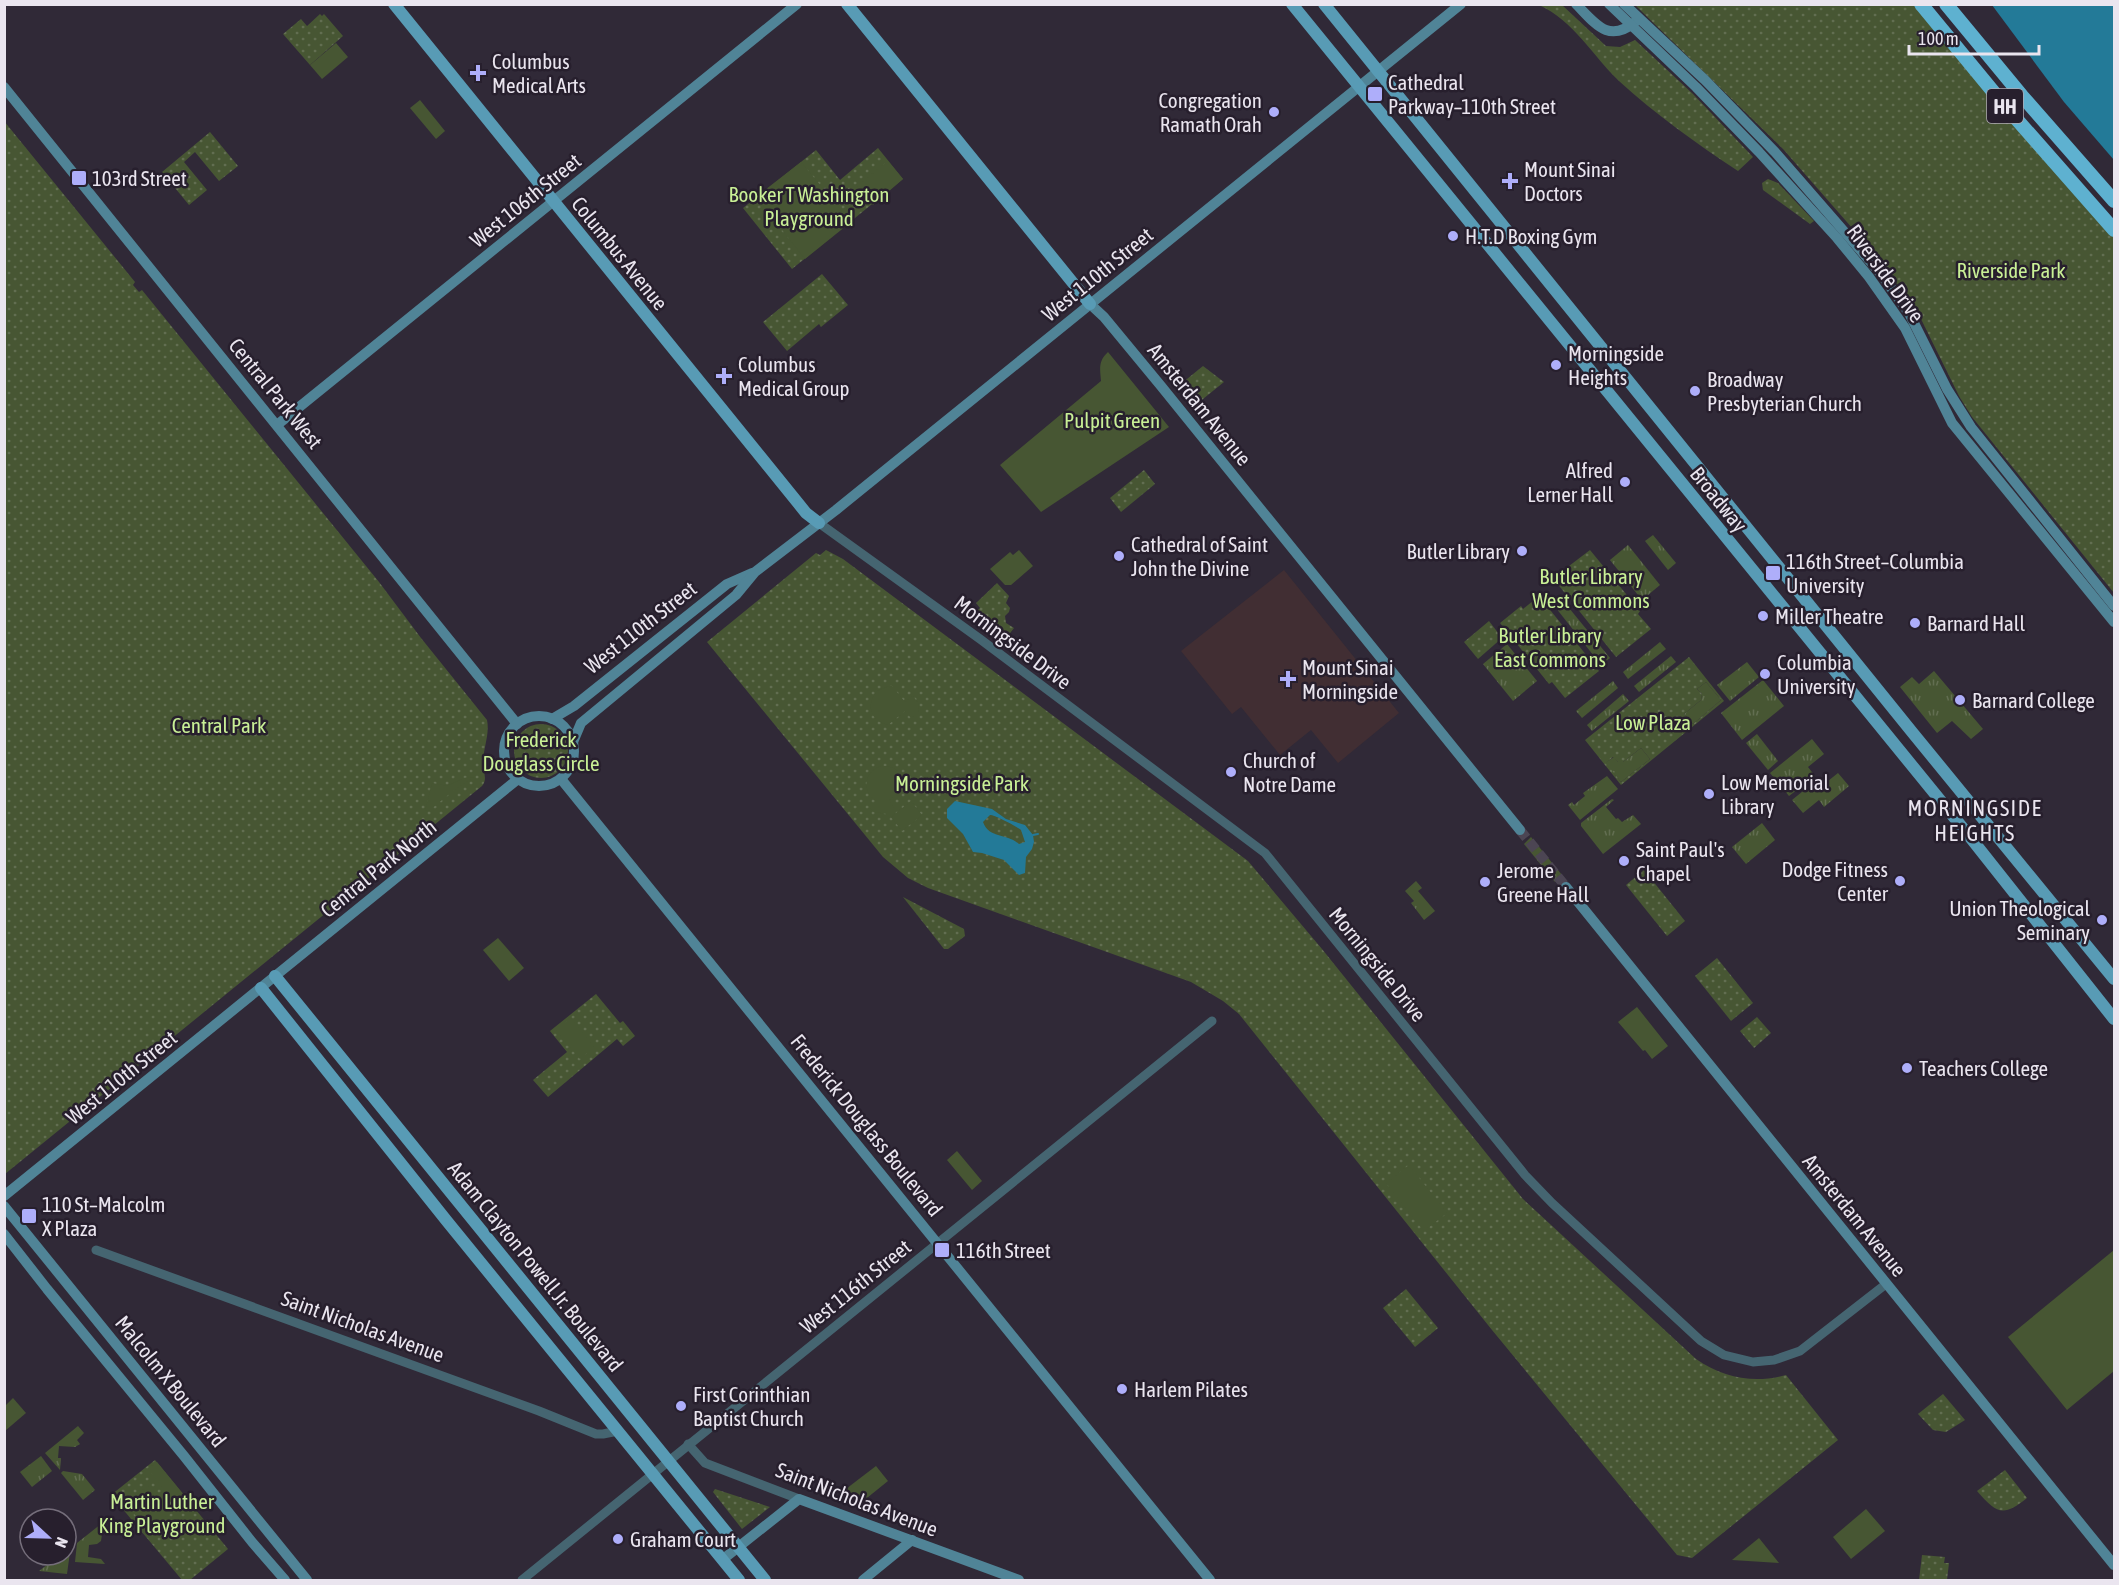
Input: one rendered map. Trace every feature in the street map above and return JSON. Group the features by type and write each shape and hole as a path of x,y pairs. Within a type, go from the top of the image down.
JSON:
{"highway":[{"name":"HH","path":"1921,4 2022,126 2115,230"},
{"name":"HH","path":"1946,4 2022,96 2115,201"}],"main road":[{"name":"Columbus Avenue","path":"394,4 802,508 819,523"},
{"name":"West 106th Street","path":"277,425 797,4"},
{"name":"Amsterdam Avenue","path":"847,4 1090,304 1161,386 1520,830"},
{"name":"Broadway","path":"1292,4 1962,827 2115,1019"},
{"name":"Broadway","path":"1324,4 1912,732 2115,978"},
{"name":"West 110th Street","path":"573,742 581,723 736,595 755,572 819,523 1461,4"},
{"path":"1576,4 1604,30 1617,32 1635,22"},
{"name":"Riverside Drive","path":"1609,4 1635,22 1705,80 1775,152 1841,234 1900,321 1952,423 2115,622"},
{"name":"Riverside Drive","path":"1624,4 1635,22 1696,87 1882,275 1910,313 1962,415 2115,606"},
{"name":"Central Park West","path":"4,87 517,724"},
{"path":"1767,161 1775,152"},
{"path":"1900,321 1910,313"},
{"path":"1952,423 1962,415"},
{"name":"West 110th Street","path":"552,719 574,706 727,584 755,572"},
{"path":"534,716 552,719 567,729 573,742 572,764 561,779 550,785 529,785 518,779 508,766 504,751 509,733 517,724 534,716"},
{"path":"1895,746 1912,732"},
{"name":"Central Park North","path":"261,988 518,779"},
{"name":"Frederick Douglass Boulevard","path":"561,779 1210,1581"},
{"path":"1962,827 1980,813"},
{"name":"Amsterdam Avenue","path":"1566,887 2115,1565"},
{"name":"Adam Clayton Powell Jr. Boulevard","path":"275,976 765,1581"},
{"name":"West 110th Street","path":"4,1196 261,988"},
{"name":"Adam Clayton Powell Jr. Boulevard","path":"261,988 739,1581"},
{"name":"Malcolm X Boulevard","path":"4,1206 307,1581"},
{"name":"Malcolm X Boulevard","path":"4,1234 285,1581"},
{"path":"722,1560 799,1499"},
{"name":"Saint Nicholas Avenue","path":"799,1499 1019,1581"},
{"path":"863,1581 912,1540"}],"street":[{"name":"Morningside Drive","path":"819,523 980,639 1265,853 1529,1180 1710,1348 1739,1360 1753,1362 1774,1360 1791,1355 1800,1351 1886,1284"},
{"name":"West 116th Street","path":"522,1581 652,1473 1212,1021"},
{"name":"Saint Nicholas Avenue","path":"96,1250 600,1435 618,1431"},
{"name":"Saint Nicholas Avenue","path":"688,1444 705,1463 799,1499"}],"shaded area":[{"name":"Mount Sinai Morningside","path":"1284,570 1399,713 1338,763 1311,730 1280,755 1241,707 1232,714 1181,651"}],"green space":[{"path":"1539,5 1562,5 1606,46 1620,47 1635,40 1693,94 1753,157 1738,171 1692,139 1619,81 1573,29"},
{"name":"Riverside Park","path":"1635,5 1921,5 2114,230 2114,593 1972,417 1959,396 1921,319 1881,261 1783,149"},
{"path":"320,14 322,16 324,14 343,36 310,65 283,34 301,19 307,26"},
{"path":"336,43 348,57 322,79 310,65"},
{"path":"420,100 445,131 436,139 410,108"},
{"name":"Central Park","path":"4,121 135,282 133,285 139,292 142,290 379,582 487,720 488,725 483,763 485,778 482,786 5,1174"},
{"path":"210,132 238,166 219,181 195,152 184,162 207,190 189,205 162,172"},
{"name":"Booker T Washington Playground","path":"878,148 903,179 792,269 743,208 816,150 840,180"},
{"path":"888,161 903,179 873,205 857,186"},
{"path":"801,162 851,222 805,259 756,197"},
{"path":"1768,179 1778,183 1814,221 1810,224 1763,190 1762,183"},
{"path":"822,274 848,305 821,327 819,324 787,351 763,322"},
{"name":"Pulpit Green","path":"1108,352 1169,427 1041,512 1000,465 1101,381 1101,362"},
{"path":"1203,366 1224,382 1198,403 1182,383"},
{"path":"1144,470 1155,484 1121,512 1110,498"},
{"path":"1653,535 1676,563 1668,570 1645,541"},
{"path":"1628,545 1660,585 1642,600 1610,560"},
{"name":"Morningside Park","path":"826,550 843,559 1248,861 1322,949 1523,1199 1696,1359 1717,1371 1740,1378 1762,1379 1786,1375 1838,1440 1692,1558 1677,1555 1492,1330 1239,1014 1223,1001 1191,982 928,888 908,878 883,857 707,642 816,553 820,555"},
{"path":"1019,550 1033,566 1011,585 1005,585 990,569 1010,552 1013,555"},
{"name":"Butler Library West Commons","path":"1590,550 1640,611 1638,614 1651,629 1616,657 1556,582 1571,570 1569,566"},
{"path":"997,583 1009,596 1006,603 1010,608 1005,616 1006,623 1014,628 1007,637 978,610 980,608 976,603"},
{"name":"Butler Library East Commons","path":"1539,596 1599,671 1565,698 1552,682 1549,684 1500,623 1521,606 1523,609"},
{"path":"1560,597 1610,658 1601,665 1552,603"},
{"path":"1489,621 1502,638 1478,659 1464,642"},
{"path":"1660,642 1666,649 1628,679 1623,672"},
{"path":"1507,644 1537,681 1513,701 1483,664"},
{"path":"1671,656 1676,662 1639,692 1634,686"},
{"name":"Low Plaza","path":"1689,657 1724,701 1621,785 1585,740","holes":["1706,682 1721,700 1693,724 1684,714 1701,700 1702,694 1697,689","1641,748 1650,759 1621,782 1606,763 1613,757 1618,762 1623,762"]},
{"path":"1747,662 1759,677 1730,701 1717,685"},
{"path":"1934,671 1983,729 1971,739 1952,721 1937,733 1900,687 1912,677 1919,684"},
{"path":"1763,680 1784,706 1742,740 1721,713"},
{"path":"1613,681 1618,688 1582,718 1576,711"},
{"path":"1706,682 1721,700 1693,724 1684,714 1701,700 1702,694 1697,689"},
{"path":"892,686 905,702 913,696 919,704 918,712 911,718 905,711 888,725 874,716 871,702 877,691"},
{"path":"1623,694 1629,701 1592,731 1587,725"},
{"name":"Frederick Douglass Circle","path":"536,724 546,724 560,732 566,741 568,751 566,761 560,770 546,778 536,778 519,766 514,756 514,746 526,729"},
{"path":"1757,734 1778,761 1768,770 1746,743"},
{"path":"1812,739 1824,754 1808,767 1815,776 1789,796 1770,773"},
{"path":"1641,748 1650,759 1621,782 1605,763 1614,757 1618,762 1623,762"},
{"path":"881,766 891,767 899,772 904,784 904,789 889,800 894,808 887,814 874,812 870,808 877,802 868,793 867,787 868,777"},
{"path":"1838,773 1849,786 1824,807 1819,800 1803,813 1792,800 1818,779 1823,785"},
{"path":"1607,776 1618,789 1580,820 1568,805 1572,802 1574,805 1585,796 1583,793"},
{"path":"474,777 430,810 425,811 432,783 448,786 463,778"},
{"path":"1612,799 1614,800 1606,807 1616,819 1622,822 1633,815 1641,824 1603,854 1581,823"},
{"path":"911,801 922,815 902,831 891,817"},
{"path":"1762,823 1775,840 1746,864 1732,847"},
{"path":"1531,837 1562,875 1555,882 1524,844"},
{"path":"1644,870 1685,921 1667,936 1626,885"},
{"path":"1416,881 1422,888 1418,891 1435,911 1424,920 1411,903 1414,901 1405,891"},
{"path":"903,897 964,929 965,936 948,949 944,949"},
{"path":"498,938 524,968 509,981 483,950"},
{"path":"1717,958 1753,1003 1731,1021 1695,976"},
{"path":"596,994 620,1023 623,1021 635,1036 623,1046 617,1039 548,1097 533,1080 567,1052 550,1031"},
{"path":"1637,1007 1668,1046 1652,1059 1618,1022"},
{"path":"1757,1017 1771,1033 1754,1048 1740,1031"},
{"path":"571,1018 594,1047 580,1059 556,1030"},
{"path":"957,1151 982,1181 972,1190 947,1160"},
{"path":"1409,1165 1447,1213 1424,1231 1386,1183"},
{"path":"2114,1250 2114,1371 2067,1410 2008,1337"},
{"path":"1406,1289 1438,1328 1415,1347 1383,1308"},
{"path":"1943,1394 1965,1420 1946,1432 1933,1430 1918,1414"},
{"path":"13,1398 26,1413 5,1431 5,1406"},
{"path":"78,1426 84,1433 77,1440 80,1444 75,1447 59,1446 60,1470 45,1453"},
{"path":"41,1456 52,1471 32,1487 20,1472"},
{"name":"Martin Luther King Playground","path":"155,1460 228,1549 190,1580 182,1580 111,1495"},
{"path":"157,1462 189,1501 179,1509 148,1469"},
{"path":"876,1466 888,1481 862,1502 838,1495"},
{"path":"2005,1470 2027,1498 2012,1508 2000,1510 1977,1491"},
{"path":"63,1471 82,1474 95,1490 83,1500 61,1473"},
{"path":"148,1486 159,1498 136,1516 125,1504"},
{"path":"715,1489 770,1507 742,1529 713,1492"},
{"path":"160,1500 171,1513 148,1531 137,1519"},
{"path":"1866,1509 1885,1531 1851,1559 1833,1537"},
{"path":"101,1524 103,1527 101,1541 89,1545 88,1557 101,1559 105,1564 78,1562 78,1542"},
{"path":"1759,1538 1779,1563 1732,1560"},
{"path":"1922,1555 1945,1557 1944,1563 1949,1563 1947,1580 1919,1580"},
{"path":"44,1567 68,1567 67,1574 39,1571"}],"water":[{"path":"1992,5 2114,5 2114,160 2064,102"},
{"path":"955,801 992,809 1006,819 1025,825 1033,835 1034,842 1026,857 1025,873 1019,875 1004,860 973,852 963,834 947,818 947,809","holes":["993,815 1021,830 1025,842 1019,844 989,831 983,822"]}],"waterway":[{"path":"1033,835 1038,834"}],"tunnel":[{"path":"1520,830 1566,887"}],"place":[{"name":"Columbus Medical Arts","path":"478,73"},
{"name":"Cathedral Parkway–110th Street","path":"1375,94"},
{"name":"Congregation Ramath Orah","path":"1274,112"},
{"name":"103rd Street","path":"79,178"},
{"name":"Mount Sinai Doctors","path":"1510,181"},
{"name":"H.T.D Boxing Gym","path":"1453,236"},
{"name":"Morningside Heights","path":"1556,365"},
{"name":"Columbus Medical Group","path":"724,376"},
{"name":"Broadway Presbyterian Church","path":"1695,391"},
{"name":"Alfred Lerner Hall","path":"1625,482"},
{"name":"Butler Library","path":"1522,551"},
{"name":"Cathedral of Saint John the Divine","path":"1119,556"},
{"name":"116th Street–Columbia University","path":"1773,573"},
{"name":"Miller Theatre","path":"1763,616"},
{"name":"Barnard Hall","path":"1915,623"},
{"name":"Columbia University","path":"1765,674"},
{"name":"Mount Sinai Morningside","path":"1288,679"},
{"name":"Barnard College","path":"1960,700"},
{"name":"Church of Notre Dame","path":"1231,772"},
{"name":"Low Memorial Library","path":"1709,794"},
{"name":"Saint Paul's Chapel","path":"1624,861"},
{"name":"Dodge Fitness Center","path":"1900,881"},
{"name":"Jerome Greene Hall","path":"1485,882"},
{"name":"Union Theological Seminary","path":"2102,920"},
{"name":"Teachers College","path":"1907,1068"},
{"name":"110 St–Malcolm X Plaza","path":"29,1216"},
{"name":"116th Street","path":"942,1250"},
{"name":"Harlem Pilates","path":"1122,1389"},
{"name":"First Corinthian Baptist Church","path":"681,1406"},
{"name":"Graham Court","path":"618,1539"}],"district":[{"name":"MORNINGSIDE HEIGHTS","path":"1975,820"}]}
